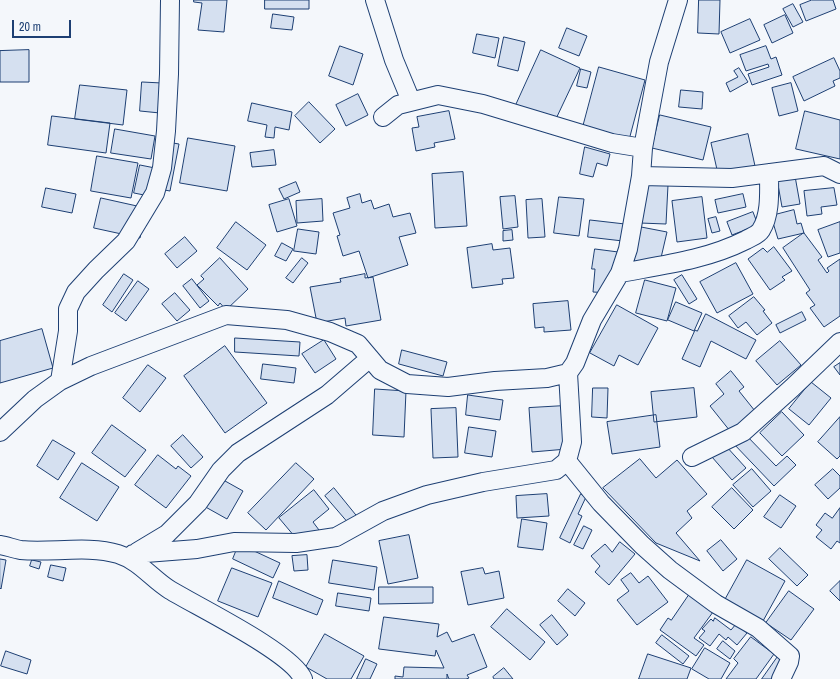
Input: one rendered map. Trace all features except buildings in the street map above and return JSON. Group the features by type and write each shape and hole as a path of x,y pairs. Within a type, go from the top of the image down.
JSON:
{"street":[{"path":"60,381 68,331 68,309 76,292 96,270 126,242 155,193 162,168 166,131 169,74 170,0"},
{"path":"375,0 394,60 411,101"},
{"path":"0,545 21,550 92,551 129,556 197,549 234,542 296,543 336,537 383,511 427,495 483,482 556,470 567,461 572,442 568,373 575,363 592,320 620,273 628,249 641,176 643,148 659,62 678,0"},
{"path":"383,117 398,105 411,101 438,95 456,97 612,143 643,148"},
{"path":"641,176 732,178 824,166 840,174"},
{"path":"620,273 683,262 710,255 736,245 760,232 766,216 769,173"},
{"path":"0,432 35,399 60,381 91,366 226,315 287,320 330,332 358,344 380,370 407,384 448,387 495,381 547,378 568,373"},
{"path":"692,457 743,432 840,342"},
{"path":"129,556 167,534 198,503 222,470 238,453 327,394 370,358"},
{"path":"567,461 601,503 642,546 716,604 758,628 790,656 789,662 781,679"},
{"path":"129,556 168,589 272,648 300,672 303,679"}]}
